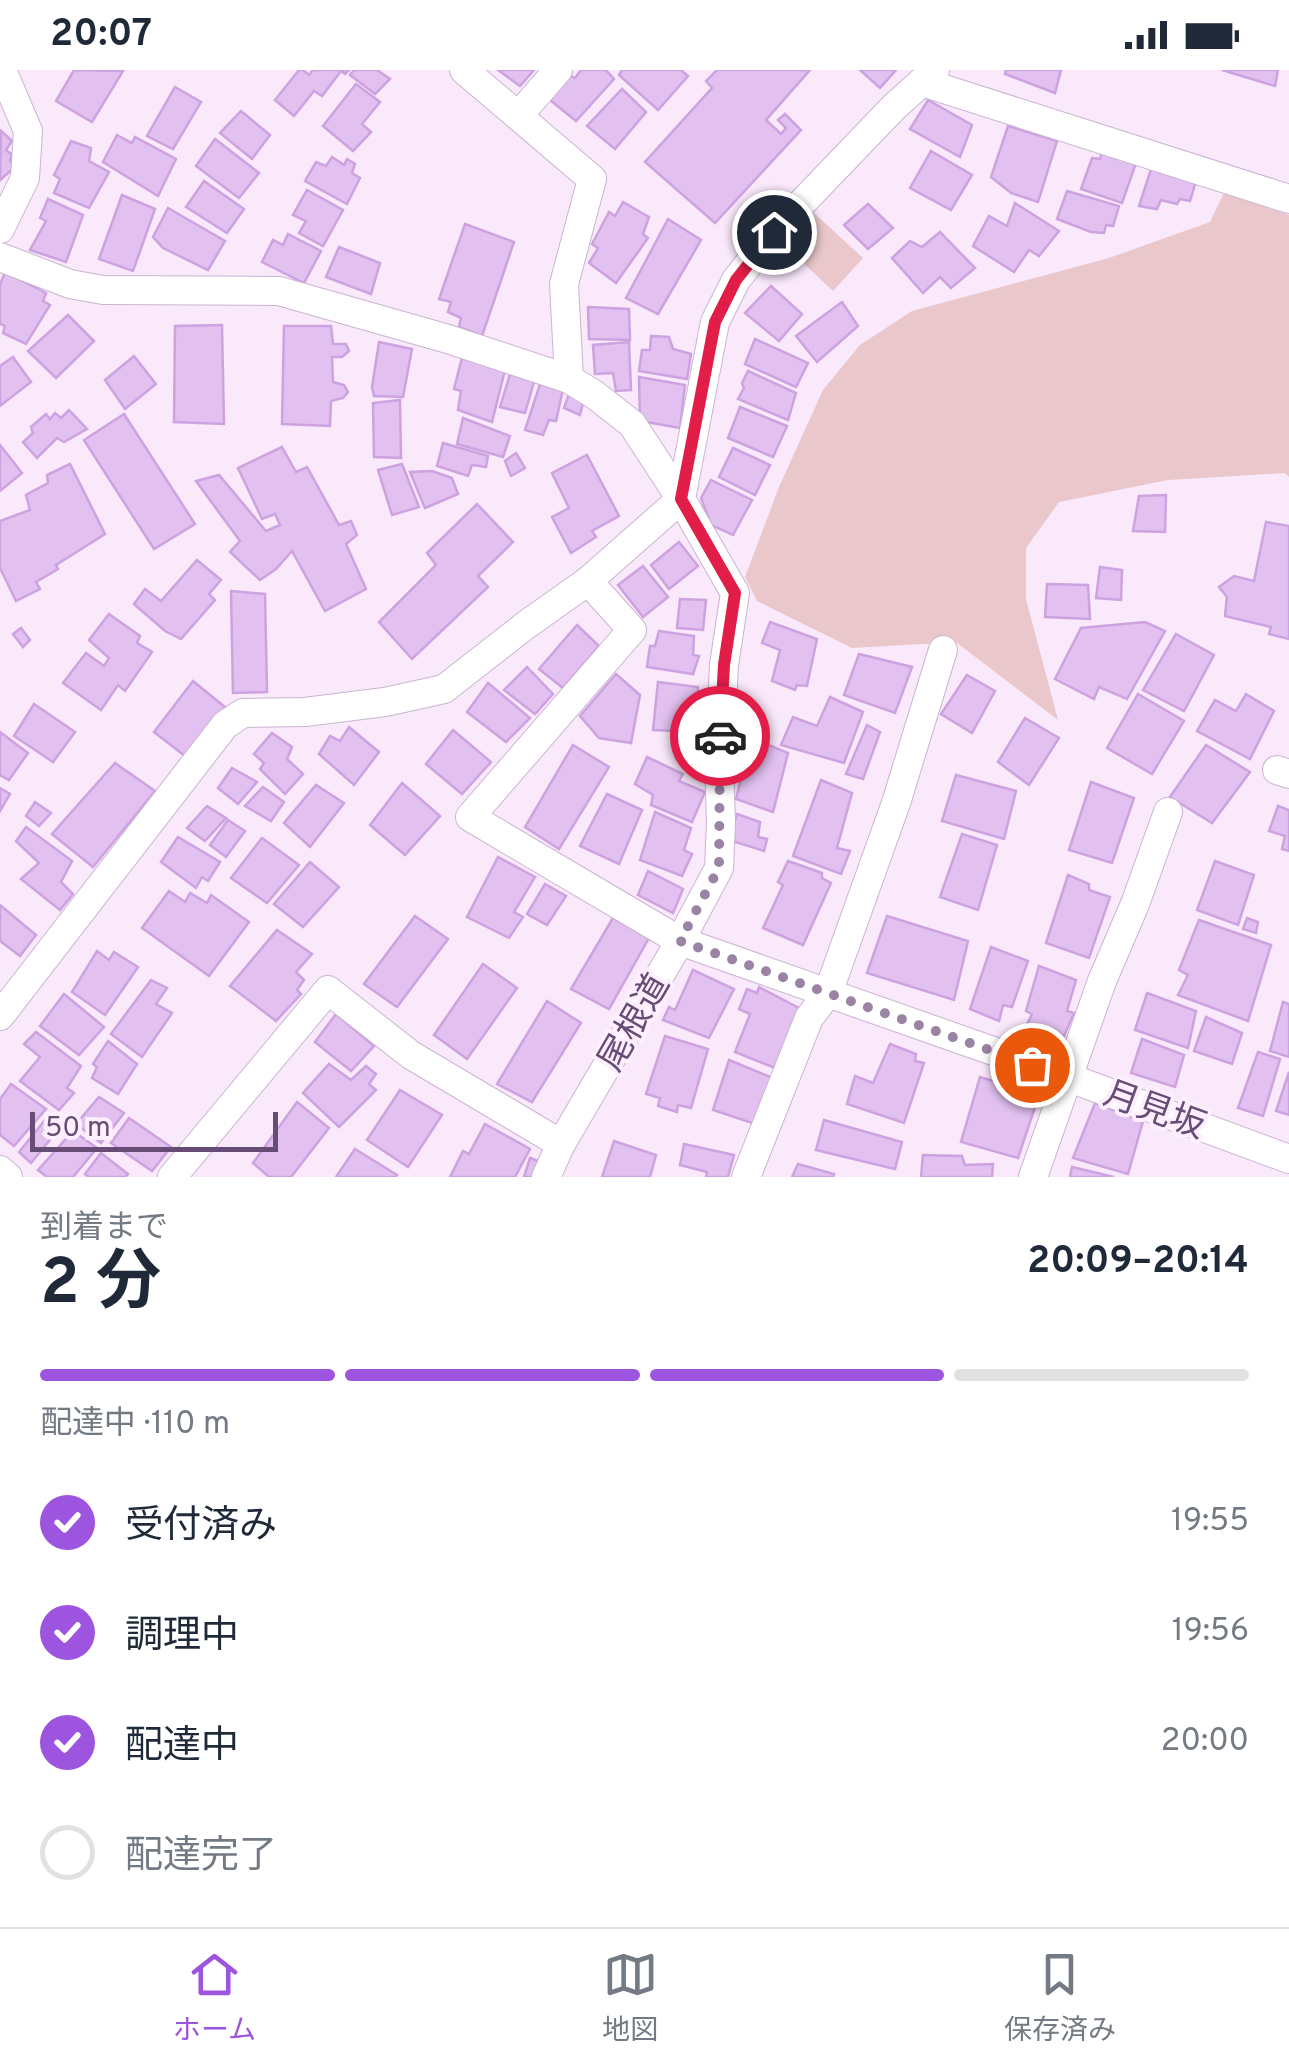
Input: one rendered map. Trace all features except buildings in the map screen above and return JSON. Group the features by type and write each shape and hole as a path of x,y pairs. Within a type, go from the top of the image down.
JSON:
{"street":[{"path":"0,229 25,178 28,131 2,70"},
{"path":"464,70 592,179 564,284 570,379"},
{"path":"518,116 558,70"},
{"path":"0,1016 225,725 244,713 305,712 385,702 444,689 588,580 681,499 715,322 736,280 774,232 928,76 1289,200"},
{"name":"尾根道","path":"0,256 70,284 102,290 278,291 402,325 570,379 632,424 681,499 735,593 724,665 719,868 561,1144 546,1177"},
{"name":"月見坂","path":"588,580 632,630 470,817 680,941 1289,1159"},
{"path":"746,1177 809,1018 828,994 896,803 943,650"},
{"path":"1034,1177 1066,1076 1168,812"},
{"path":"172,1177 328,990 411,1054 561,1144"},
{"path":"0,1170 8,1177"}],"shaded area":[{"path":"1224,193 1289,215 1289,477 1285,473 1168,480 1059,502 1026,548 1026,599 1058,720 956,642 852,648 757,601 745,577 779,487 823,390 860,345 912,311 1109,258 1210,222"},
{"path":"814,213 863,258 833,291 785,246"}],"way so far":[{"path":"720,736 719,868 680,941 1032,1065"}],"route":[{"path":"720,736 724,665 735,593 681,499 715,322 736,280 774,232"}]}
